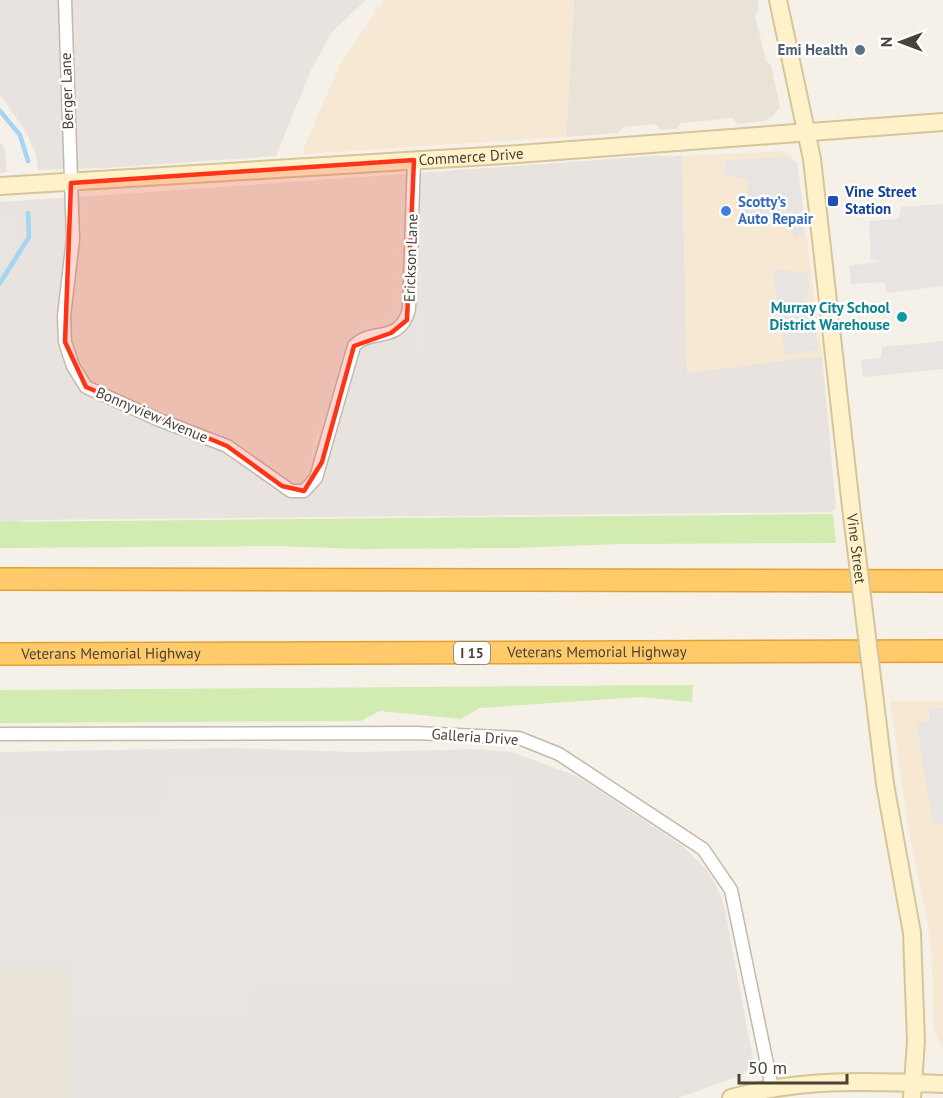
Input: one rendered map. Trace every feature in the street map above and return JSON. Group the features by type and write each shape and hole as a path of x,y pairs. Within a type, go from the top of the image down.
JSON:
{"highway":[{"path":"910,580 943,568"},
{"path":"0,579 943,580"},
{"name":"Veterans Memorial Highway","path":"0,654 943,651"}],"street":[{"name":"Berger Lane","path":"65,0 71,183"},
{"name":"Vine Street","path":"778,0 807,132 885,784 912,933 915,972 912,1090"},
{"name":"Commerce Drive","path":"0,186 414,160 943,122"},
{"name":"Erickson Lane","path":"304,491 316,478 322,462 354,346 359,341 391,333 407,320 410,309 414,160"},
{"name":"Bonnyview Avenue","path":"71,183 73,239 64,316 65,342 73,366 86,387 157,419 227,446 282,486 291,491 304,491"},
{"name":"Galleria Drive","path":"0,734 416,733 519,738 559,754 703,849 719,870 731,890 772,1088"},
{"path":"731,1098 772,1088 819,1083 912,1090 943,1084"}],"highlighted area":[{"path":"414,160 407,320 391,333 354,346 322,462 304,491 282,486 227,446 86,387 65,342 71,183"}],"shaded area":[{"path":"0,0 366,0 332,32 311,70 276,156 106,168 38,170 36,154 25,130 0,95"},
{"path":"384,0 574,0 566,137 303,154 340,65"},
{"path":"574,0 757,0 759,9 755,15 766,61 771,65 780,107 772,117 764,121 737,124 733,118 681,123 677,129 661,130 655,124 623,127 618,133 566,137"},
{"path":"0,142 4,147 7,172 0,173"},
{"path":"786,151 797,162 822,356 687,374 682,156"},
{"path":"652,156 682,156 687,373 822,356 836,508 830,512 26,520 0,526 0,202 93,196 83,206 70,328 73,358 82,377 120,397 221,432 240,442 285,475 299,478 306,474 317,441 339,342 349,329 380,322 397,308 403,174"},
{"path":"788,158 791,162 797,162 805,224 802,224 804,236 796,238 787,226 741,224 749,180 723,175 726,161"},
{"path":"403,174 397,308 380,322 349,329 306,474 299,478 285,475 256,454 120,397 82,377 73,358 70,328 83,206 93,196"},
{"path":"419,196 430,197 424,351 414,351"},
{"path":"943,204 943,286 887,293 885,282 851,284 849,266 883,261 871,260 869,221 899,219 901,207"},
{"path":"21,216 21,242 0,271 0,217"},
{"path":"773,270 808,272 810,292 805,294 808,324 815,329 818,350 785,355"},
{"path":"943,341 943,369 863,377 861,360 881,358 882,347"},
{"path":"890,701 943,701 943,1049 934,1030 932,957 928,925 909,833"},
{"path":"929,708 943,708 943,823 933,824 917,725 929,721"},
{"path":"228,748 357,752 482,749 514,753 577,776 684,847 706,869 715,883 724,905 754,1064 742,1075 678,1098 68,1098 69,973 0,972 0,752"},
{"path":"174,771 511,772 511,989 255,983 250,1021 72,1021 71,964 0,964 0,817 151,818"},
{"path":"0,972 69,973 68,1098 0,1098"}],"green space":[{"path":"833,514 836,543 361,549 276,546 0,548 0,522"},
{"path":"693,685 692,702 640,697 480,708 461,719 380,711 361,721 0,723 0,690"}],"waterway":[{"path":"0,111 20,135 28,161"},
{"path":"0,283 29,237 28,213"}],"place":[{"name":"Emi Health","path":"860,50"},
{"name":"Vine Street Station","path":"833,201"},
{"name":"Scotty’s Auto Repair","path":"726,211"},
{"name":"Murray City School District Warehouse","path":"902,317"}]}
